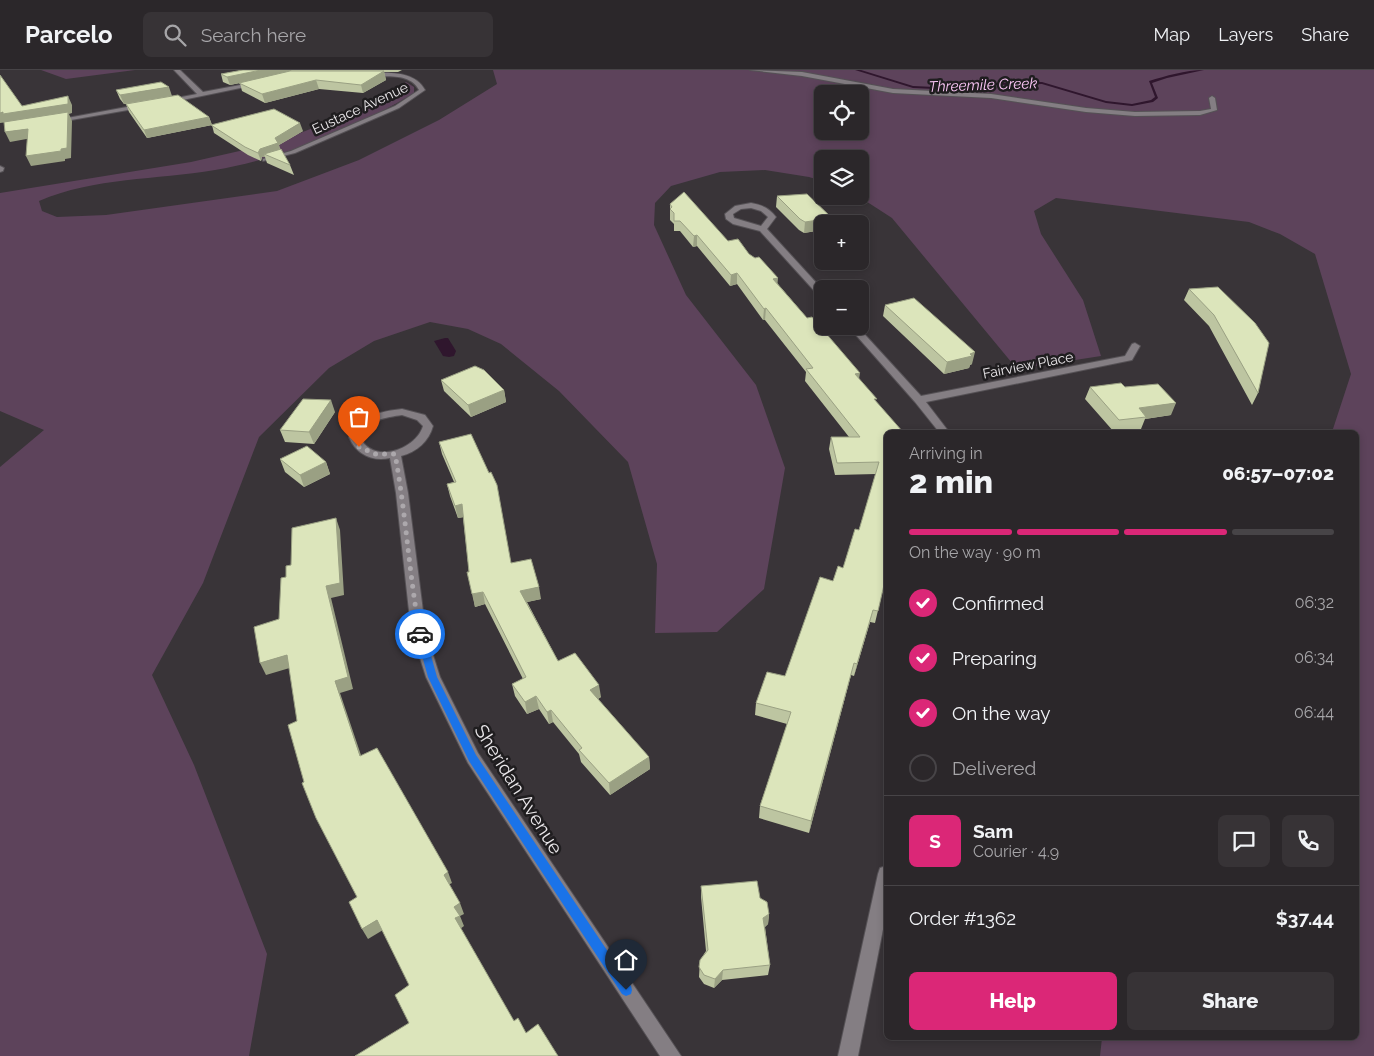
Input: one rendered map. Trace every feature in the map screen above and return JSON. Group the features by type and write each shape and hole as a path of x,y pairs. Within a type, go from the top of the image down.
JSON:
{"street":[{"path":"177,70 202,95"},
{"path":"752,70 802,74 894,91 991,96 1086,110 1135,114 1200,113 1214,110 1212,98"},
{"name":"Eustace Avenue","path":"265,160 308,146 397,107 422,90 418,82 402,76 356,75"},
{"path":"157,103 261,83"},
{"path":"43,123 148,104"},
{"path":"763,229 772,216 769,211 750,206 731,210 729,214 730,219 763,229 814,285"},
{"path":"860,335 919,400 942,430"},
{"name":"Fairview Place","path":"919,400 1129,358 1135,346"},
{"path":"390,413 411,413 425,420 428,426 428,433 424,440 406,451 395,454 375,454 359,447 355,441 360,427 378,416 390,413"},
{"name":"Sheridan Avenue","path":"395,454 402,493 416,611 421,639 433,677 473,758 671,1056"},
{"path":"848,1056 884,884"}],"shaded area":[{"path":"41,70 135,70 66,79"},
{"path":"493,70 1374,70 1374,1056 1100,1056 1102,1040 1359,1040 1359,430 1333,430 1351,374 1315,254 1280,234 1249,222 1056,198 1034,211 1041,234 1083,300 1101,356 1017,369 892,218 869,203 869,150 814,150 814,179 765,170 720,172 671,186 655,203 654,225 686,295 756,385 785,468 764,589 717,632 655,633 657,564 628,462 559,391 501,344 468,329 430,322 374,341 329,368 259,437 203,583 152,675 194,765 267,954 249,1056 0,1056 0,467 44,430 0,411 0,193 191,162 275,143 386,99 406,82 414,87 414,93 343,130 266,158 215,170 82,187 39,201 42,211 57,217 106,215 277,191 359,160 439,120 497,84"},
{"path":"448,338 456,351 454,356 443,356 434,341"}],"building":[{"path":"243,70 261,70 227,77 221,74"},
{"path":"290,71 384,71 361,85 316,80 262,94 239,83"},
{"path":"0,75 22,106 68,96 68,104 0,113"},
{"path":"161,82 169,87 120,95 116,90"},
{"path":"178,95 209,117 144,130 126,104"},
{"path":"274,109 300,123 275,138 278,143 260,149 258,153 211,125"},
{"path":"68,112 67,148 61,149 61,151 26,156 28,129 5,132 4,122"},
{"path":"281,149 290,165 264,154"},
{"path":"684,192 728,241 738,239 749,254 755,258 759,257 778,278 773,279 807,318 812,317 814,319 814,335 827,335 860,373 855,374 877,399 874,399 901,430 884,430 884,585 878,611 873,610 857,664 854,663 811,821 760,806 791,712 756,703 767,672 785,676 820,577 833,581 838,566 843,568 855,529 859,530 879,462 837,463 831,437 860,437 806,369 813,368 766,308 764,309 737,273 731,275 697,235 694,236 680,221 674,221 674,213 670,209 672,207 670,204"},
{"path":"807,194 814,201 814,205 818,205 829,215 814,215 814,221 805,222 777,196"},
{"path":"1218,287 1255,323 1269,343 1258,393 1214,315 1189,289"},
{"path":"914,298 975,352 970,354 972,356 947,362 885,305"},
{"path":"475,366 484,370 504,390 468,405 441,380"},
{"path":"1121,383 1125,387 1158,384 1176,403 1139,408 1146,417 1119,420 1090,387"},
{"path":"303,399 331,400 309,432 280,430"},
{"path":"471,434 489,473 491,472 497,485 511,563 531,559 539,587 520,591 558,661 575,653 599,685 590,690 649,757 609,783 579,750 582,748 551,710 547,712 536,696 525,702 512,684 526,677 483,592 472,594 467,572 469,572 462,504 455,506 447,484 456,482 439,442"},
{"path":"307,446 326,462 300,475 280,459"},
{"path":"336,518 340,583 326,586 348,677 335,681 360,756 377,748 448,872 444,875 460,903 454,907 460,916 455,918 514,1021 518,1018 526,1033 538,1024 558,1056 355,1056 409,1023 395,995 409,985 377,920 362,929 349,902 357,897 316,818 302,783 304,782 288,725 297,721 287,655 260,663 254,627 279,619 281,578 286,577 286,566 291,565 292,528"},
{"path":"757,881 760,898 767,902 769,914 763,918 770,965 723,970 715,979 704,975 699,967 700,960 708,950 701,886"}],"waterway":[{"name":"Threemile Creek","path":"857,70 913,87 957,89 996,84 1042,83 1106,102 1132,105 1152,101 1157,97 1150,82 1202,70"}],"way so far":[{"path":"359,447 366,452 375,454 395,454 402,493 420,634"}],"route":[{"path":"420,634 433,677 473,758 626,990"}]}
